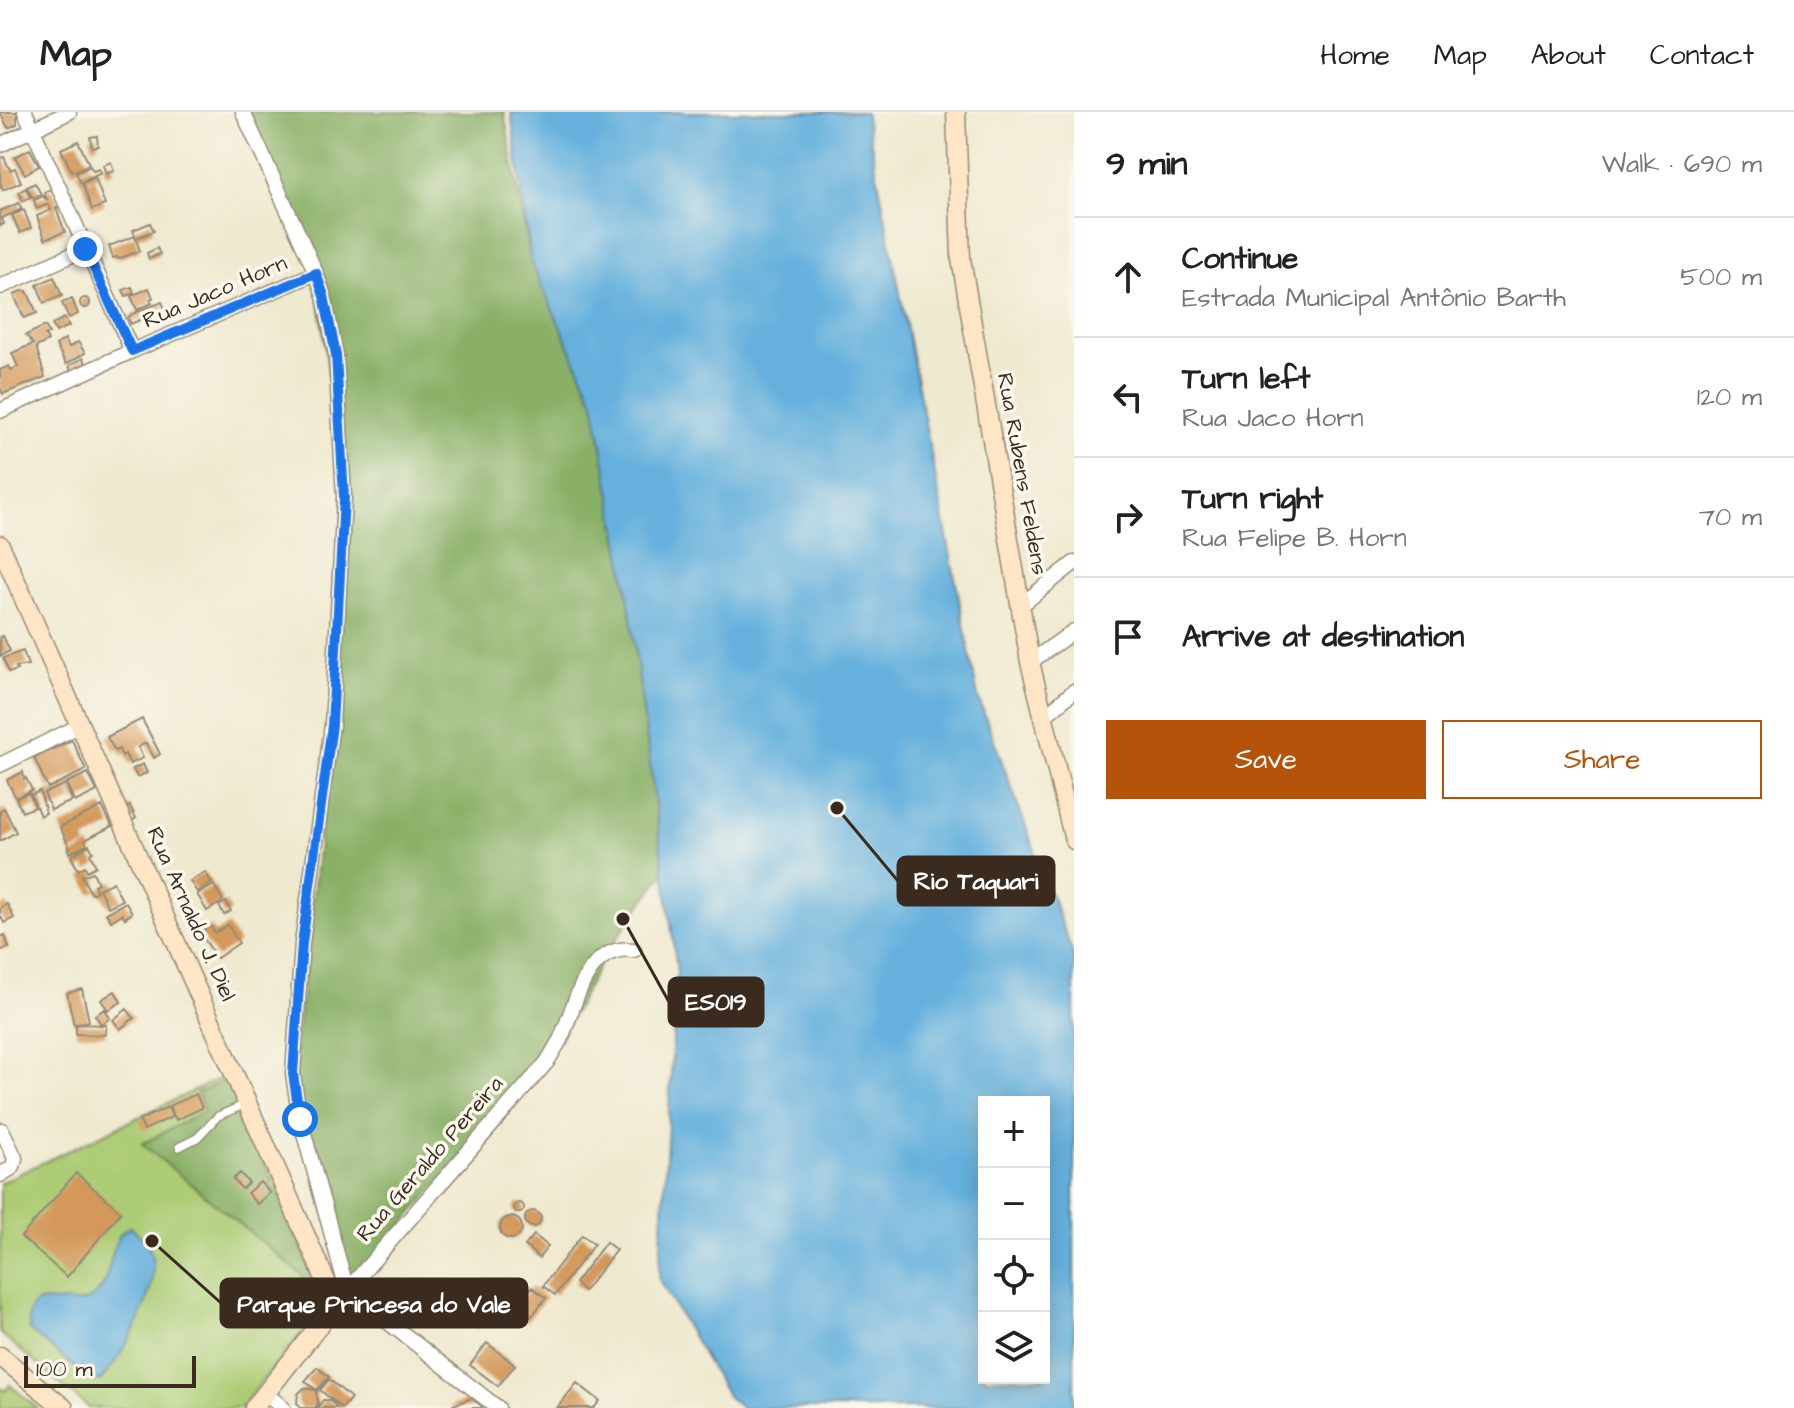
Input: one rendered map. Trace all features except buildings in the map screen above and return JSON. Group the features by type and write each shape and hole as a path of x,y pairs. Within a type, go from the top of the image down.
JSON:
{"street":[{"path":"25,112 132,351"},
{"path":"0,145 69,112"},
{"path":"243,112 316,273 336,355 344,497 332,725 302,943 293,1074 300,1119 342,1297 498,1408"},
{"name":"Rua Rubens Feldens","path":"956,112 961,259 1030,662 1074,840"},
{"path":"0,287 85,249"},
{"name":"Rua Jaco Horn","path":"0,411 316,273"},
{"name":"Rua Arnaldo J. Diel","path":"0,545 248,1103 342,1297"},
{"path":"1020,606 1074,563"},
{"path":"1030,662 1074,631"},
{"path":"1042,718 1074,691"},
{"path":"0,765 81,725"},
{"name":"Rua Geraldo Pereira","path":"260,1401 342,1297 547,1062 560,1039 579,987 590,971 604,956 619,948 634,950"},
{"path":"0,1175 13,1167 15,1158 2,1130"},
{"path":"0,1356 64,1408"},
{"path":"260,1401 283,1408"}],"lane":[{"path":"179,1147 197,1138 218,1116 248,1103"}],"green space":[{"path":"243,112 504,112 531,262 594,401 627,587 664,873 604,956 560,1039 347,1290 293,1074 332,725 344,497 316,273"},
{"path":"229,1074 329,1299 240,1408 89,1408 0,1333 0,1183"},
{"path":"227,1080 320,1287 307,1290 302,1275 142,1144 204,1111 197,1093"},
{"path":"10,1385 37,1408 0,1408 0,1387 5,1391"}],"water":[{"path":"511,112 865,112 978,697 1074,957 1074,1408 743,1408 728,1397 659,1279 677,971 627,587 594,401 531,262"},
{"path":"131,1227 151,1252 153,1272 150,1288 137,1323 119,1356 100,1381 91,1380 30,1331 29,1316 32,1307 38,1303 79,1302 97,1293 104,1284 117,1240"}],"place":[{"name":"Rio Taquari","path":"837,808"},
{"name":"ES019","path":"623,919"},
{"name":"Parque Princesa do Vale","path":"152,1241"}],"route":[{"path":"85,249 132,351 316,273 324,296 336,355 344,497 332,725 302,943 293,1074 300,1119"}]}
